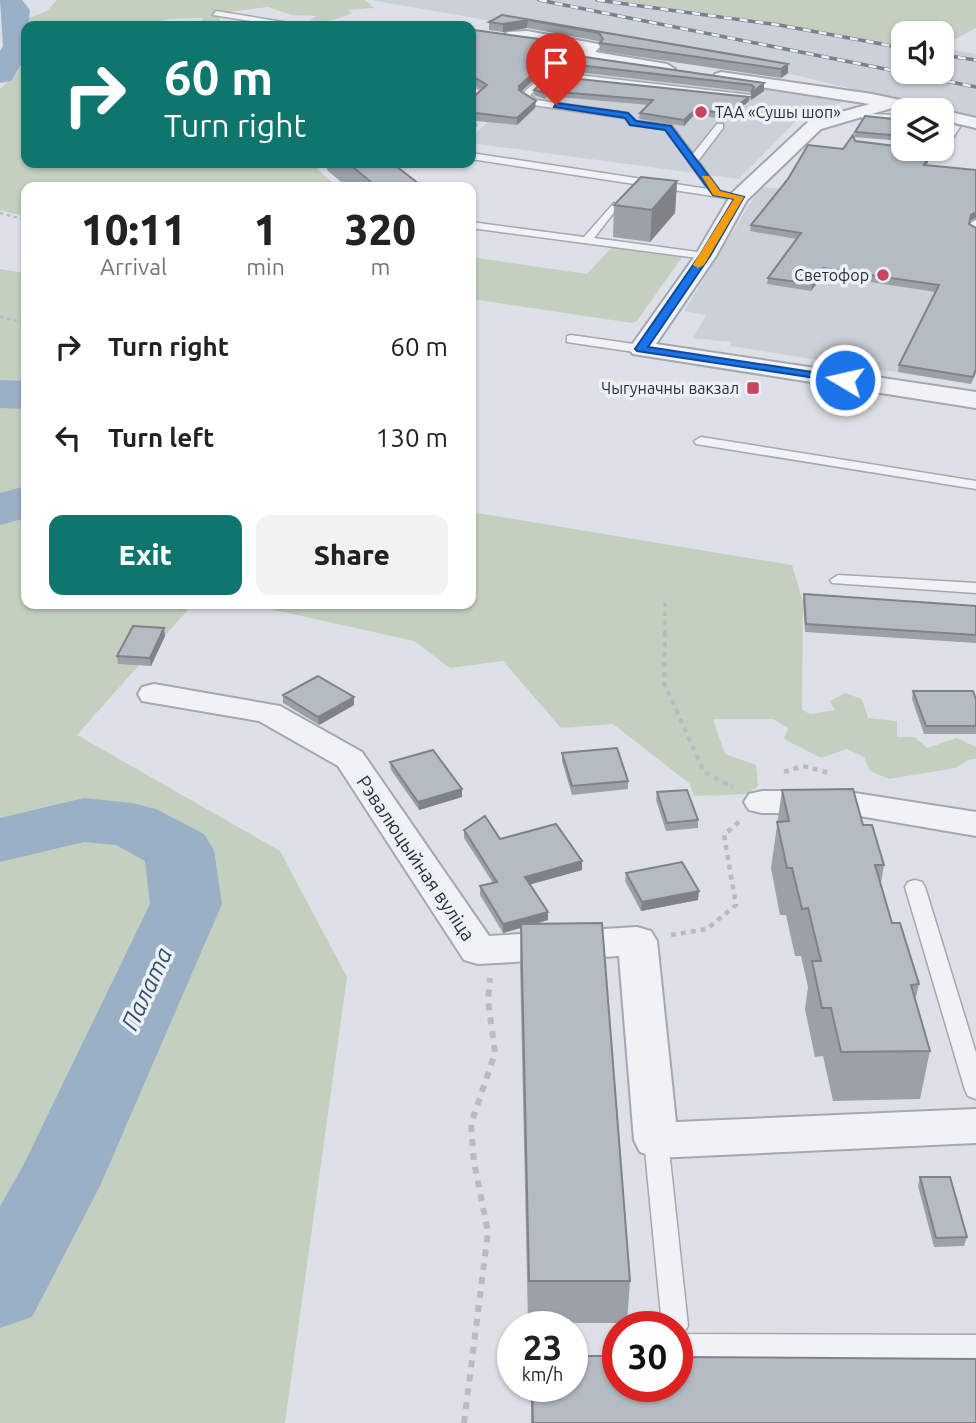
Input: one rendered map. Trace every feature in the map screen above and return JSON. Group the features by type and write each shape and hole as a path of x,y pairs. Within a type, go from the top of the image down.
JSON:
{"street":[{"path":"500,36 527,36 592,47 581,54 891,110"},
{"path":"891,111 845,115 815,125 740,197 705,256 641,349 976,400"},
{"path":"954,118 976,123"},
{"name":"Рэвалюцыйная вуліца","path":"155,694 268,713 350,759 478,950 637,941"},
{"path":"762,802 842,802 976,824"},
{"path":"637,941 656,1140 976,1126"}],"lane":[{"path":"216,13 265,21"},
{"path":"716,193 668,127 633,123 628,116 533,102 525,95 547,77 560,76 748,97"},
{"path":"693,160 720,126"},
{"path":"476,157 740,197"},
{"path":"587,240 614,206"},
{"path":"976,223 976,230"},
{"path":"476,226 705,256"},
{"path":"571,339 641,349"},
{"path":"701,441 976,485"},
{"path":"838,580 976,588"},
{"path":"915,887 976,1090"},
{"path":"656,1140 673,1311"},
{"path":"693,1346 976,1346"}],"path":[{"path":"0,213 21,219"},
{"path":"0,317 21,322"},
{"path":"637,941 706,929 736,905 724,835 762,802 704,772 664,683 665,600"},
{"path":"464,1423 488,1232 474,1162 471,1124 495,1053 488,1000 492,949"}],"shaded area":[{"path":"371,0 606,0 750,19 891,44 891,84 954,84 954,50 976,54 976,119 954,114 954,98 891,98 782,72"},
{"path":"552,60 856,99 805,112 739,179 476,144 476,133"},
{"path":"976,176 976,373 971,384 730,346 731,342 693,338 706,315 684,311 760,187 797,190"}],"green space":[{"path":"57,0 365,0 374,8 348,10 352,13 321,21 310,20 316,16 292,15 268,7 223,13 219,16 220,21 201,21 203,18 26,21 47,11"},
{"path":"611,0 976,0 976,28 954,40 954,21 891,21 891,44 750,19"},
{"path":"21,66 21,168 318,168 332,182 21,182 21,216 0,210 0,89"},
{"path":"612,247 682,257 637,321 632,323 476,300 476,258 587,274"},
{"path":"0,269 21,272 21,609 189,609 77,735 280,851 347,977 285,1423 0,1423"},
{"path":"476,513 792,565 803,602 802,710 810,714 835,710 830,701 845,693 862,699 868,718 897,721 897,737 915,737 927,748 957,738 976,747 976,759 968,760 955,768 889,779 870,771 864,757 847,749 821,758 784,739 788,728 773,719 713,719 725,754 756,765 758,786 747,794 694,796 690,784 613,724 561,728 503,661 450,668 414,641 270,609 476,609"}],"building":[{"path":"502,15 788,64 781,69 600,43 603,39 599,33 528,20 503,24 489,22"},
{"path":"476,30 575,44 576,51 585,57 764,83 751,93 754,87 752,85 560,63 543,65 519,86 519,90 536,101 517,118 476,113 476,95 487,85 476,78"},
{"path":"549,77 749,97 727,113 695,110 684,120 640,113 653,100 534,90"},
{"path":"865,116 891,119 891,135 855,132"},
{"path":"853,135 855,141 891,146 891,161 926,161 924,165 976,170 976,212 971,215 969,224 976,228 976,369 973,377 899,365 939,285 823,268 812,284 768,278 801,233 751,225 788,179 808,145 843,149"},
{"path":"354,168 398,168 417,182 371,182"},
{"path":"641,177 677,181 652,210 614,205"},
{"path":"804,594 976,606 976,635 806,624"},
{"path":"133,626 164,628 150,658 117,656"},
{"path":"318,676 354,697 318,717 283,695"},
{"path":"913,691 973,691 976,699 976,726 926,726"},
{"path":"617,748 628,781 572,786 562,753"},
{"path":"433,750 462,789 418,802 390,762"},
{"path":"853,789 863,825 872,825 884,865 875,865 892,923 900,923 919,984 911,985 930,1051 841,1052 831,1008 822,1008 812,961 821,961 808,908 802,909 792,868 787,868 777,822 789,821 782,790"},
{"path":"687,790 698,820 667,823 657,792"},
{"path":"485,816 500,839 556,824 582,861 525,877 548,912 503,924 480,886 497,882 464,830"},
{"path":"682,862 699,891 642,902 626,873"},
{"path":"602,923 630,1281 529,1281 521,924"},
{"path":"920,1177 950,1177 967,1237 936,1238"},
{"path":"588,1356 602,1356 602,1402 693,1402 693,1357 976,1359 976,1423 533,1423 532,1402 588,1402"}],"waterway":[{"name":"Палата","path":"0,74 18,46 14,26 16,10 6,3 8,0"},
{"name":"Палата","path":"0,394 21,395"},
{"name":"Палата","path":"0,509 21,503"},
{"name":"Палата","path":"0,840 84,820 132,825 179,850 186,904 57,1186 0,1289"}],"railway":[{"path":"539,0 976,87"},
{"path":"597,0 779,25 891,46"},
{"path":"954,57 976,60"}],"slow traffic":[{"path":"698,265 740,197 716,193 706,178"}],"place":[{"name":"ТАА «Сушы шоп»","path":"701,112"},
{"name":"Светофор","path":"883,275"},
{"name":"Чыгуначны вакзал","path":"753,388"}],"route":[{"path":"556,105 628,116 633,123 668,127 716,193 740,197 705,256 641,349 845,380"}]}
